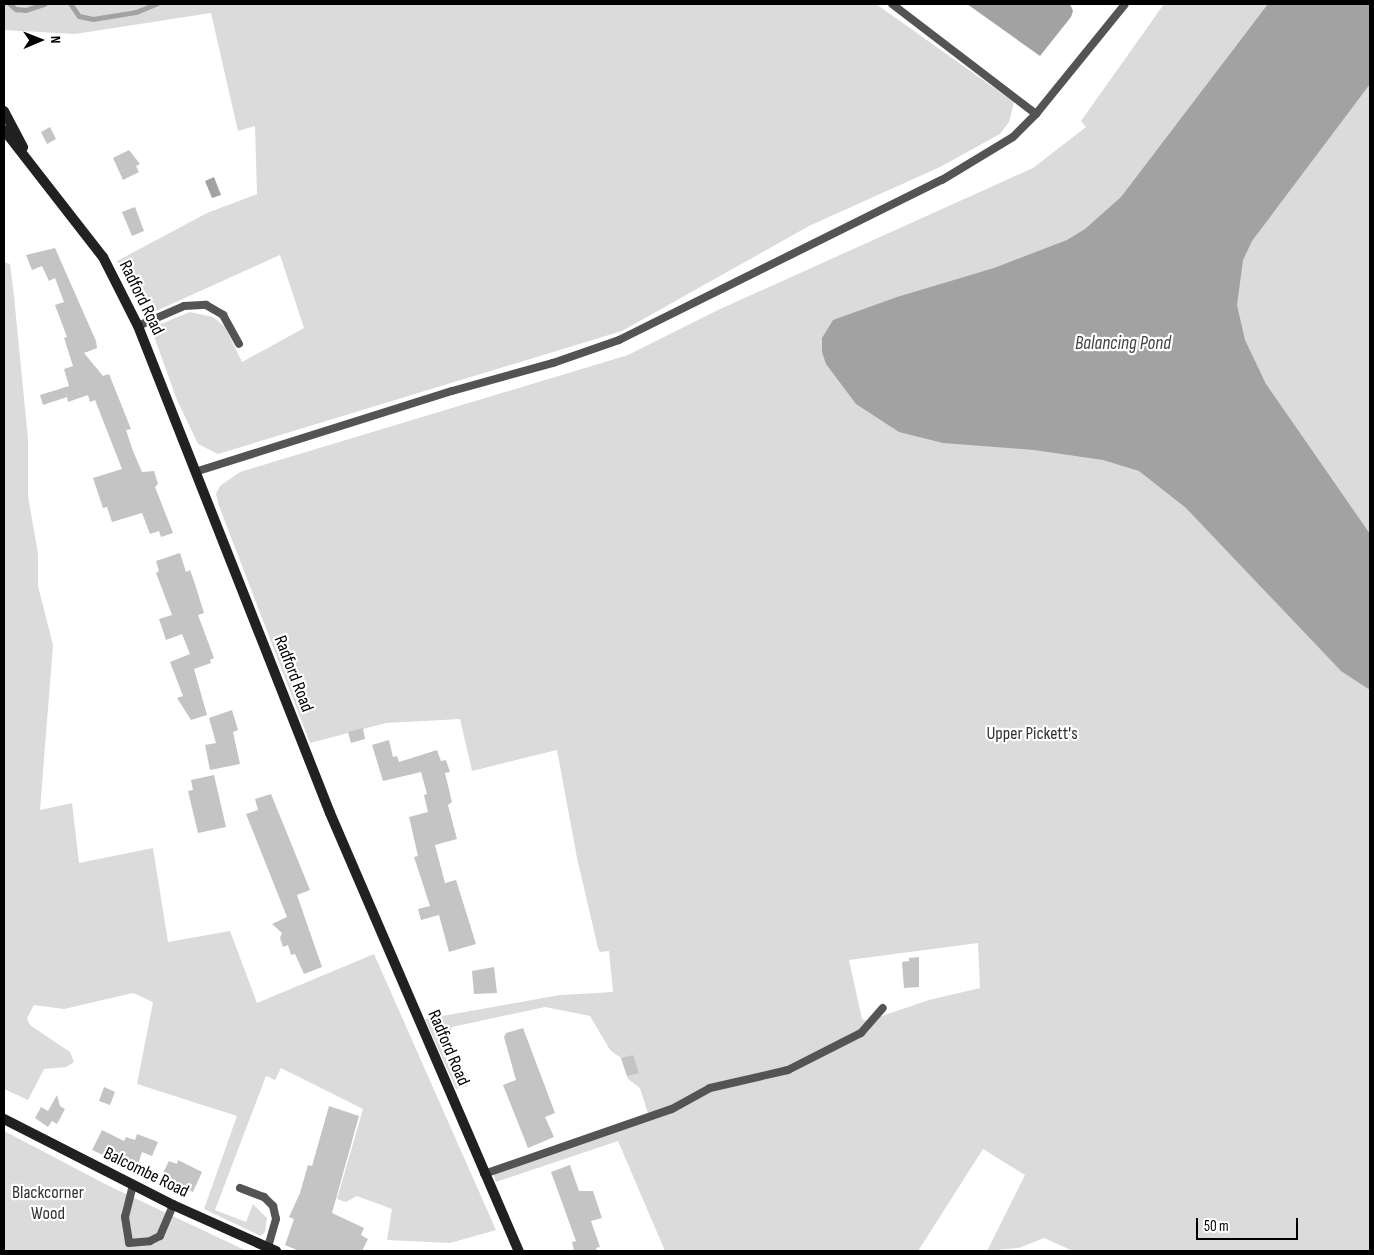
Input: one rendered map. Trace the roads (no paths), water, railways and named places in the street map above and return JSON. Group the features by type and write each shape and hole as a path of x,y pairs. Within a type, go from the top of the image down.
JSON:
{"street":[{"path":"4,111 36,167"},
{"name":"Radford Road","path":"4,130 36,167 103,257 138,326 198,471 327,805 484,1174 519,1251"},
{"name":"Balcombe Road","path":"4,1119 173,1205 272,1249"}],"lane":[{"path":"892,4 1036,114"},
{"path":"198,471 452,391 553,363 619,340 942,180 1013,137 1036,114 1125,4"},
{"path":"138,326 184,306 206,305 223,315 239,344"},
{"path":"484,1174 672,1109 710,1088 788,1070 858,1035 871,1025 883,1008"},
{"path":"133,1185 125,1217 131,1247 150,1242 160,1236 173,1205"},
{"path":"240,1188 264,1197 273,1206 276,1219 272,1249"}],"water":[{"path":"967,4 1070,4 1073,11 1071,17 1040,56"},
{"name":"Balancing Pond","path":"1268,4 1370,4 1370,84 1252,241 1243,260 1237,305 1245,340 1266,384 1370,534 1370,690 1341,671 1186,508 1139,471 1103,460 1034,450 943,443 899,432 856,404 826,364 822,352 822,338 833,320 897,297 994,268 1067,240 1085,229 1121,197"},
{"path":"214,177 221,195 212,198 205,181"}],"waterway":[{"path":"10,4 16,9 26,10 44,4"},
{"path":"71,4 79,16 93,19 136,12 156,4"}],"park label":[{"name":"Upper Pickett's","path":"1032,734"},
{"name":"Blackcorner Wood","path":"48,1204"}]}
